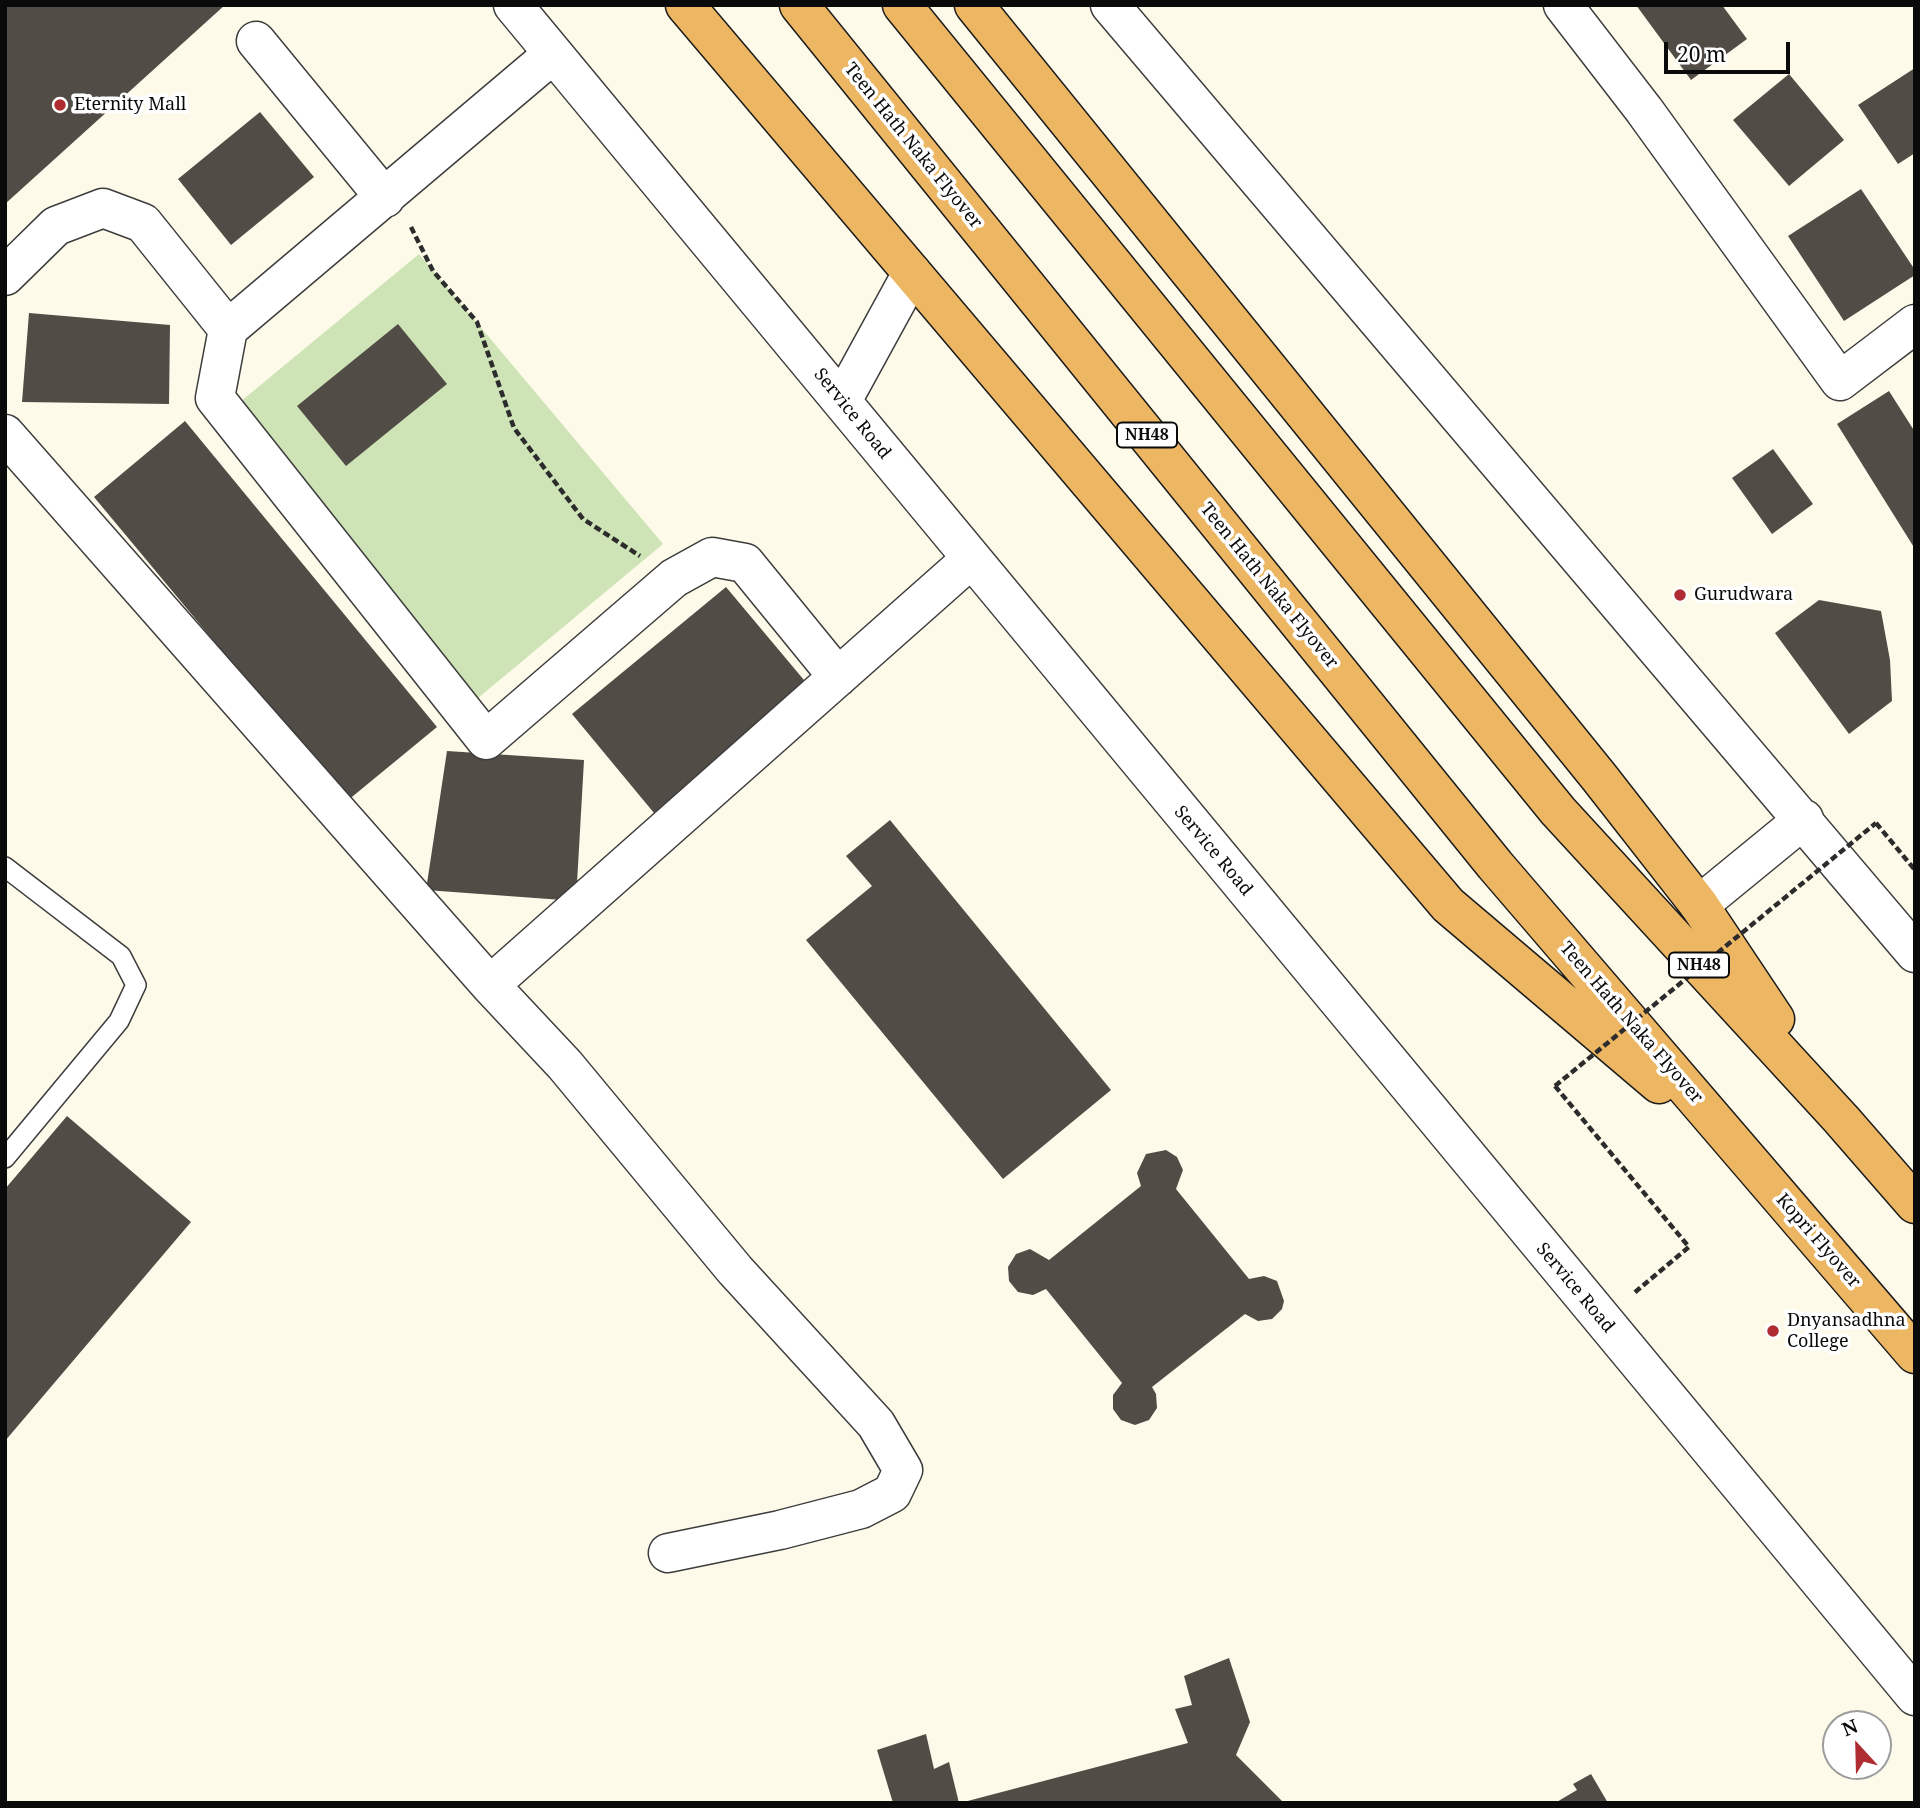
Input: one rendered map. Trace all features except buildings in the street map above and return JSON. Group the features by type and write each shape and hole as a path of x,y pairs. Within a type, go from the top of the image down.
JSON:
{"highway":[{"path":"685,5 1448,905 1748,1160"},
{"name":"Teen Hath Naka Flyover","path":"799,5 1495,865 1748,1160"},
{"name":"NH48","path":"902,5 1558,810 1841,1119 1915,1205"},
{"path":"974,5 1699,905 1841,1119"},
{"name":"Kopri Flyover","path":"1748,1160 1915,1354"}],"street":[{"name":"Service Road","path":"513,5 1915,1696"},
{"path":"1110,5 1915,953"},
{"path":"1563,5 1644,110 1840,381 1915,324"},
{"path":"256,41 389,195"},
{"path":"553,54 228,329 215,398 486,740 674,578 712,557 744,562 838,677"},
{"path":"5,276 56,226 103,208 143,223 228,329"},
{"path":"842,401 912,274"},
{"path":"5,434 490,985 565,1065 735,1270 876,1424 903,1470 892,1493 861,1509 780,1530 668,1553"},
{"path":"490,985 971,559"},
{"path":"1699,905 1804,820"}],"lane":[{"path":"5,867 121,956 136,985 119,1021 5,1158"}],"path":[{"path":"389,195 433,271 477,322 514,428 583,519 674,578"},
{"path":"1602,1320 1689,1247 1555,1086 1876,823 1915,870"}],"green space":[{"path":"419,254 663,544 478,698 234,407"}],"place":[{"name":"Eternity Mall","path":"60,105"},
{"name":"Gurudwara","path":"1680,595"},
{"name":"Dnyansadhna College","path":"1773,1331"}]}
